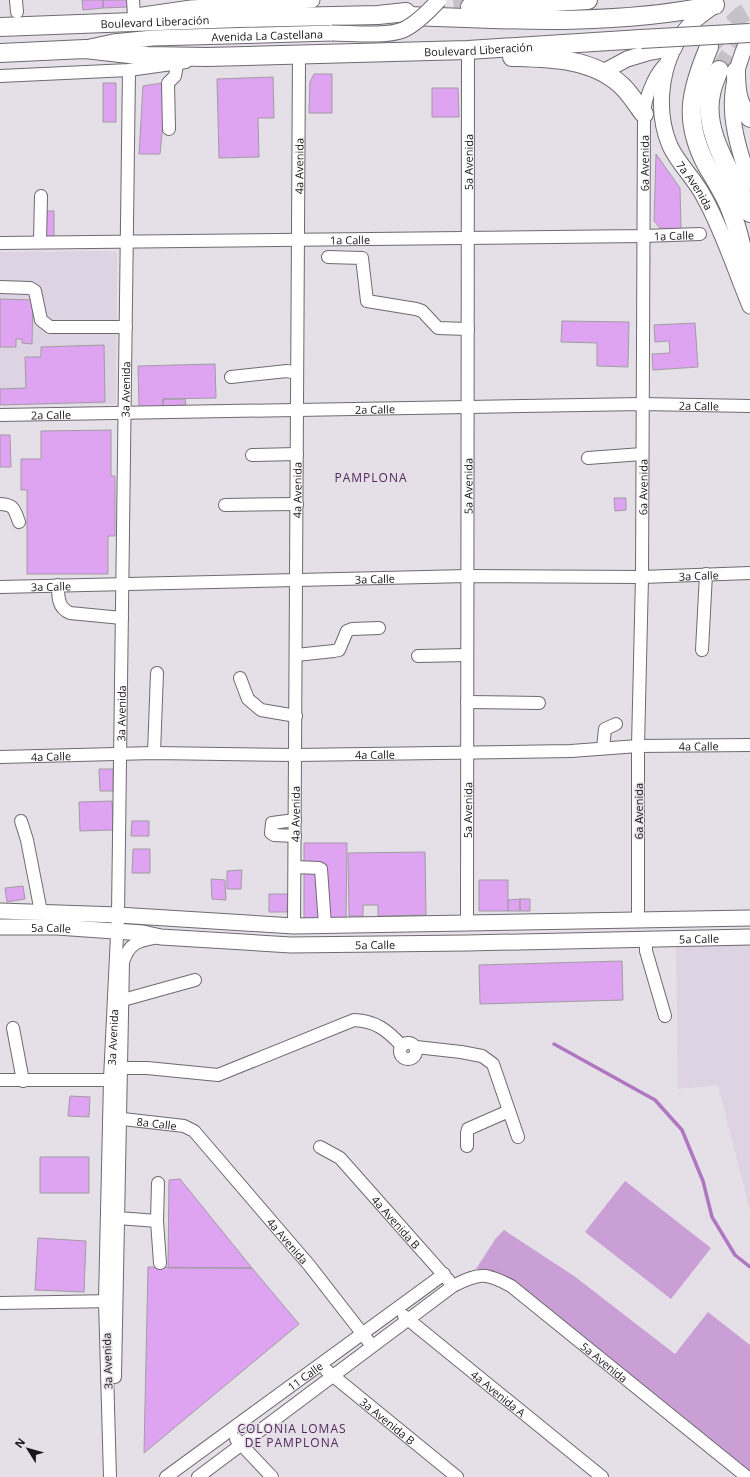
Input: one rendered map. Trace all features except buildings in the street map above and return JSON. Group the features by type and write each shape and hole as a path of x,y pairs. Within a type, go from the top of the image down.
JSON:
{"highway":[{"path":"470,7 588,0"},
{"path":"378,15 543,20 608,18 676,13 719,3"},
{"name":"Boulevard Liberación","path":"0,27 116,24 239,18 378,15 406,12"},
{"path":"641,40 750,34"},
{"path":"641,40 672,43 750,41"},
{"name":"Boulevard Liberación","path":"0,53 85,48 147,56 207,57 468,50 641,40"},
{"path":"709,47 692,93 692,121 700,150 721,188 736,224 742,243 750,294"},
{"path":"468,50 490,57 530,58 574,62 603,72 621,85 644,114"},
{"path":"727,70 738,99 750,118"},
{"path":"727,70 710,94 710,112 713,132 750,213"}],"main road":[{"path":"116,24 140,14 191,8 302,0"},
{"name":"Avenida La Castellana","path":"85,48 113,42 153,38 332,33 389,33 403,30 439,0"},
{"path":"603,72 627,59 647,53 671,55 683,33 696,18 719,3"},
{"path":"750,34 727,70 731,96 732,118 737,142 750,183"},
{"name":"7a Avenida","path":"671,55 662,100 666,135 677,158 704,197 750,306"},
{"path":"4,911 4,927"},
{"name":"5a Calle","path":"4,911 118,915 294,926 750,918"},
{"name":"5a Calle","path":"4,927 57,927 143,933 161,937 291,944 646,940 750,937"}],"street":[{"path":"16,0 17,12"},
{"path":"133,0 134,16"},
{"name":"5a Avenida","path":"467,922 468,50"},
{"name":"4a Avenida","path":"294,926 299,55"},
{"name":"6a Avenida","path":"638,919 638,746 642,577 644,105 650,89 662,67 671,55"},
{"name":"Boulevard Liberación","path":"0,76 129,70 177,65 207,57"},
{"path":"168,83 174,76 177,65"},
{"path":"163,66 168,83 169,129"},
{"name":"3a Avenida","path":"110,1477 115,1392 111,1301 118,915 129,70"},
{"path":"40,242 41,196"},
{"name":"1a Calle","path":"0,243 643,236 700,234"},
{"path":"328,257 362,258 366,301 422,311 438,328 468,329"},
{"path":"0,287 30,288 35,291 41,320 50,326 126,327"},
{"path":"231,377 288,372 297,373"},
{"name":"2a Calle","path":"0,415 642,404 750,406"},
{"path":"252,455 297,454"},
{"path":"588,458 642,454"},
{"path":"0,504 11,504 19,522"},
{"path":"224,505 297,504"},
{"name":"3a Calle","path":"0,587 468,576 642,577 750,573"},
{"path":"702,650 706,574"},
{"path":"58,585 58,597 64,611 70,613 122,618"},
{"path":"296,655 339,650 347,631 352,629 379,628"},
{"path":"418,656 468,655"},
{"path":"154,753 157,673"},
{"path":"240,678 248,699 261,710 296,716"},
{"path":"467,702 539,703"},
{"path":"603,748 605,729 616,724"},
{"name":"4a Calle","path":"0,758 154,753 295,755 467,751 571,751 638,746 750,745"},
{"path":"295,820 272,823 271,833 274,835 295,836"},
{"path":"21,821 27,840 41,912"},
{"path":"295,868 319,868 321,870 325,925"},
{"path":"118,915 122,924 143,933"},
{"name":"3a Avenida","path":"115,1080 121,1068 123,962 127,950 132,945 161,937"},
{"path":"646,940 646,950 665,1016"},
{"path":"123,1000 195,980"},
{"path":"121,1068 147,1068 218,1076 354,1020 366,1021 385,1028 402,1046 401,1054 407,1059 415,1055 416,1047 482,1056 492,1064 518,1137"},
{"path":"13,1028 23,1080"},
{"path":"0,1080 115,1080"},
{"path":"467,1146 468,1129 509,1111"},
{"name":"3a Avenida","path":"111,1301 118,1218 115,1118"},
{"name":"8a Calle","path":"115,1118 184,1126 194,1131 201,1138"},
{"name":"4a Avenida","path":"201,1138 309,1265 363,1332 372,1346"},
{"name":"4a Avenida B","path":"320,1147 340,1158 453,1286"},
{"path":"158,1183 157,1221 160,1262"},
{"path":"118,1218 157,1221"},
{"name":"11 Calle","path":"166,1477 444,1274"},
{"name":"5a Avenida","path":"453,1286 473,1276 493,1276 511,1286 747,1477"},
{"name":"11 Calle","path":"198,1477 240,1444 453,1286"},
{"path":"0,1302 111,1301"},
{"name":"4a Avenida A","path":"397,1308 409,1320 602,1477"},
{"name":"3a Avenida B","path":"319,1364 457,1477"},
{"path":"229,1431 272,1477"}],"shaded area":[{"path":"117,251 116,404 0,405 0,252"},
{"path":"750,938 750,1211 718,1085 678,1089 676,940"},
{"path":"625,1181 711,1248 671,1299 585,1232"},
{"path":"504,1230 574,1276 675,1354 708,1312 750,1345 750,1474 733,1457 501,1274 476,1269 496,1238"}],"waterway":[{"path":"554,1044 655,1100 682,1130 703,1181 712,1217 735,1255 750,1267"}],"tunnel":[{"path":"427,11 470,7"},
{"path":"713,43 741,15 750,10"},
{"path":"719,70 736,45 750,30"}],"district":[{"name":"PAMPLONA","path":"371,477"},
{"name":"COLONIA LOMAS DE PAMPLONA","path":"292,1435"}]}
